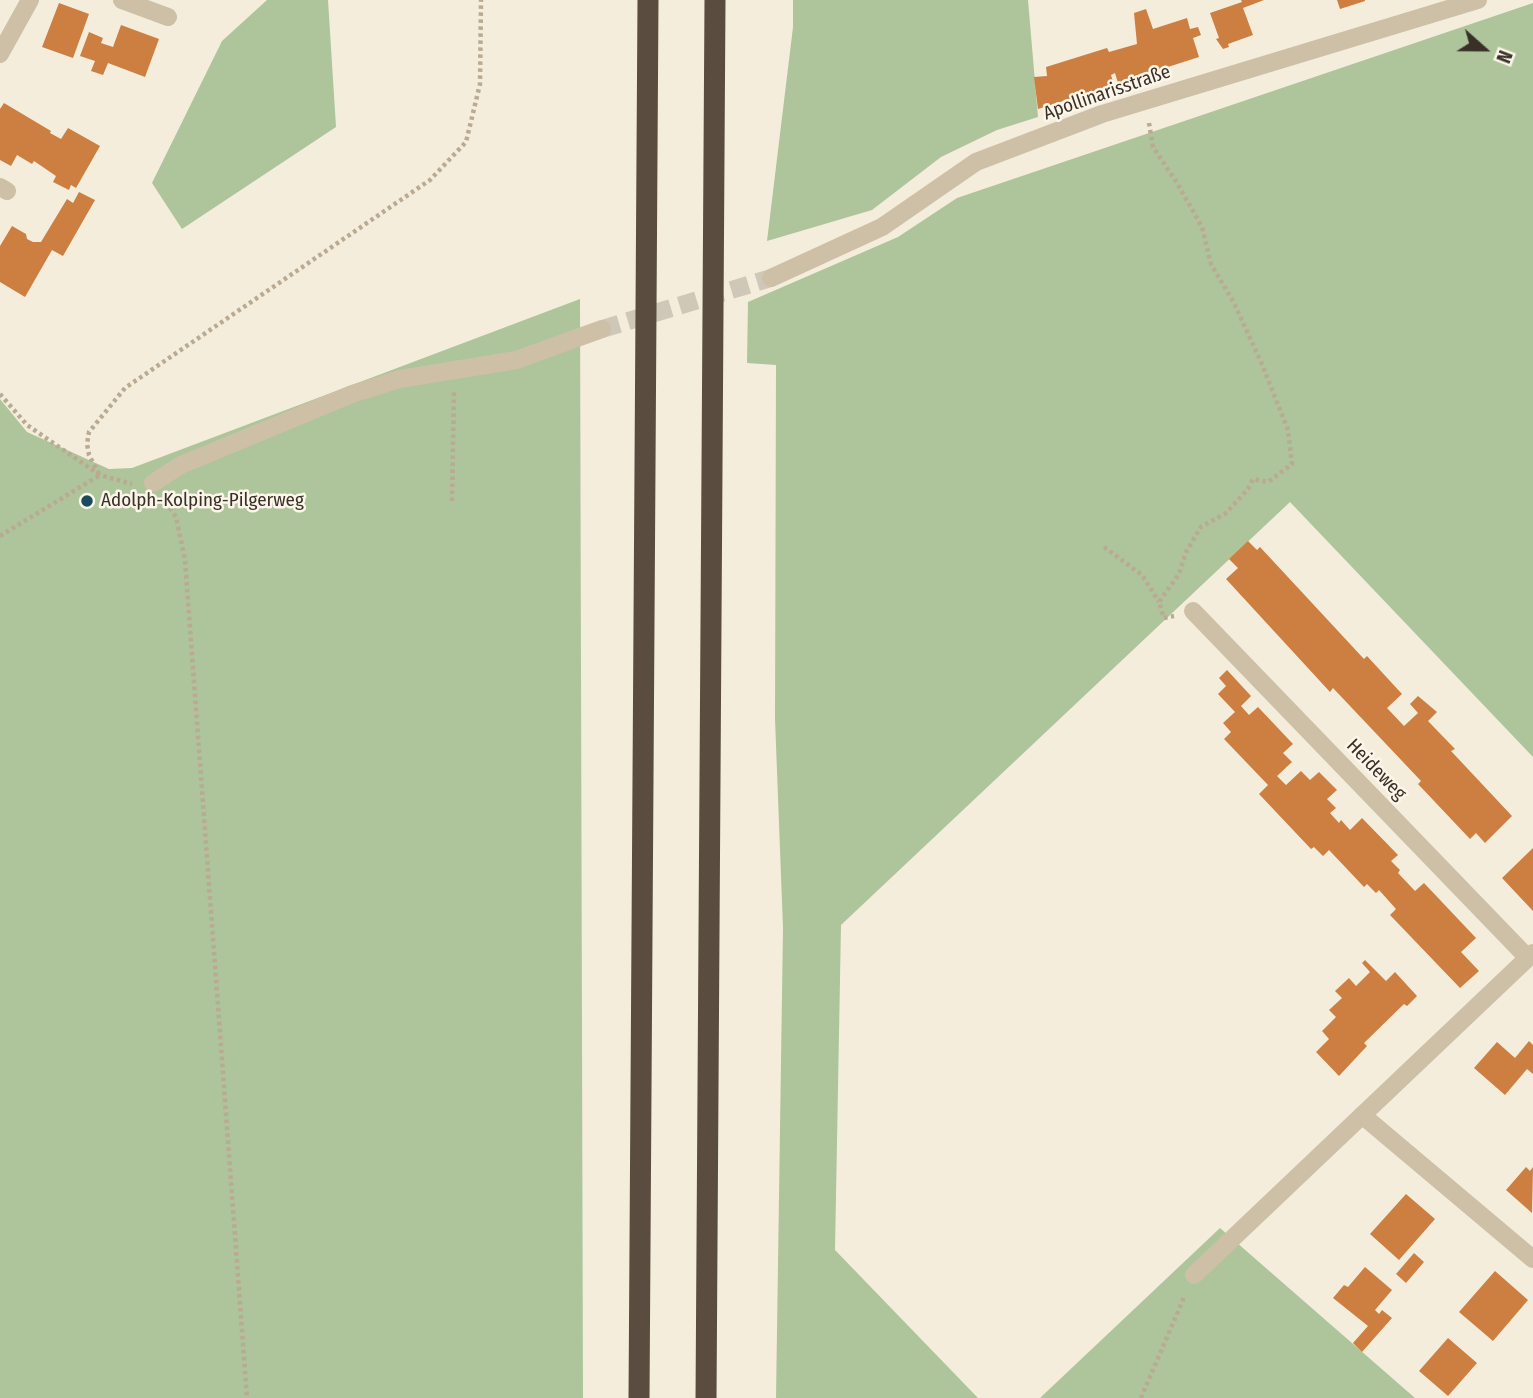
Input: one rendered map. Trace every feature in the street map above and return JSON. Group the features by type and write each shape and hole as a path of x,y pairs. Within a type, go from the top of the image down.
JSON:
{"highway":[{"path":"639,1398 648,0"},
{"path":"706,1398 715,0"}],"street":[{"path":"0,54 30,0"},
{"path":"122,0 168,17"},
{"name":"Apollinarisstraße","path":"771,278 882,227 976,162 1102,114 1478,0"},
{"path":"153,483 181,465 352,394 400,379 516,360 602,330"},
{"name":"Heideweg","path":"1194,611 1530,955 1194,1275"},
{"path":"1362,1115 1533,1259"}],"path":[{"path":"100,475 89,454 89,432 125,388 430,180 466,142 480,84 481,0"},
{"path":"1146,101 1153,147 1202,227 1211,264 1234,303 1288,430 1292,464 1269,482 1254,479 1226,513 1201,527 1186,552 1179,574 1159,602"},
{"path":"452,500 455,372"},
{"path":"0,394 27,425 100,475 132,484 153,483 176,517 185,561 247,1398"},
{"path":"0,536 100,475"},
{"path":"1104,547 1142,575 1159,602 1164,618 1194,611"},
{"path":"1141,1398 1194,1275"}],"green space":[{"path":"267,0 328,0 336,127 182,229 152,183 222,41"},
{"path":"793,0 1028,0 1038,117 997,130 941,157 872,210 767,241 793,27"},
{"path":"1533,3 1533,757 1290,502 841,925 835,1250 978,1398 776,1398 783,928 775,719 776,365 747,363 748,302 898,237 957,198"},
{"path":"580,299 583,1398 0,1398 0,399 27,432 109,469 132,468"},
{"path":"1220,1228 1415,1398 1040,1398"}],"building":[{"path":"1241,0 1264,0 1243,8 1253,35 1228,44 1229,47 1223,49 1216,39 1219,38 1210,13 1242,2"},
{"path":"1337,0 1365,0 1365,1 1340,9"},
{"path":"59,3 89,14 73,58 42,47"},
{"path":"1146,9 1153,29 1187,18 1190,29 1198,27 1201,35 1193,38 1199,57 1118,83 1115,73 1111,75 1114,85 1038,109 1034,77 1047,76 1046,67 1107,48 1109,52 1137,44 1134,13"},
{"path":"121,25 159,39 145,77 108,63 103,75 91,71 95,61 80,56 89,32 103,38 101,43 113,47"},
{"path":"4,103 61,139 68,128 100,146 76,188 71,185 69,190 53,182 56,176 34,161 32,164 17,155 11,166 0,160 0,109"},
{"path":"79,192 95,200 63,256 52,250 25,297 0,282 0,246 12,226 26,234 27,239 41,242 67,199 73,203"},
{"path":"1248,541 1257,550 1260,547 1364,659 1367,656 1402,694 1387,708 1404,726 1418,713 1410,704 1418,696 1437,712 1428,721 1455,749 1451,751 1512,816 1485,843 1476,833 1470,839 1418,784 1421,781 1333,688 1330,692 1226,579 1238,568 1229,559"},
{"path":"1227,670 1251,696 1241,706 1249,715 1258,707 1293,744 1283,753 1292,762 1277,776 1286,785 1301,771 1310,780 1319,772 1337,790 1327,799 1336,808 1330,813 1339,823 1341,820 1350,830 1362,818 1398,855 1391,861 1415,891 1424,883 1476,938 1461,952 1479,971 1460,988 1390,915 1396,909 1379,890 1376,893 1367,884 1364,887 1329,850 1323,856 1314,847 1311,849 1259,794 1268,785 1224,739 1231,732 1223,723 1235,712 1218,694 1226,686 1219,678"},
{"path":"1533,848 1533,911 1502,878"},
{"path":"1365,960 1386,981 1395,972 1417,996 1407,1006 1404,1004 1364,1043 1367,1046 1339,1076 1316,1052 1329,1039 1322,1031 1336,1017 1329,1010 1342,998 1335,991 1349,978 1356,986 1370,972 1362,963"},
{"path":"1529,1041 1533,1045 1533,1074 1527,1069 1505,1095 1474,1068 1497,1042 1515,1058"},
{"path":"1526,1167 1530,1171 1533,1167 1532,1213 1506,1190"},
{"path":"1406,1194 1435,1219 1399,1260 1370,1234"},
{"path":"1414,1253 1424,1262 1406,1283 1396,1274"},
{"path":"1365,1267 1392,1290 1375,1310 1379,1314 1382,1310 1392,1318 1362,1352 1353,1343 1368,1326 1333,1298 1344,1285 1348,1287"},
{"path":"1495,1271 1528,1300 1493,1341 1459,1312"},
{"path":"1448,1338 1477,1363 1448,1396 1419,1371"}],"tunnel":[{"path":"602,329 771,278"}],"place":[{"name":"Adolph-Kolping-Pilgerweg","path":"87,501"}]}
